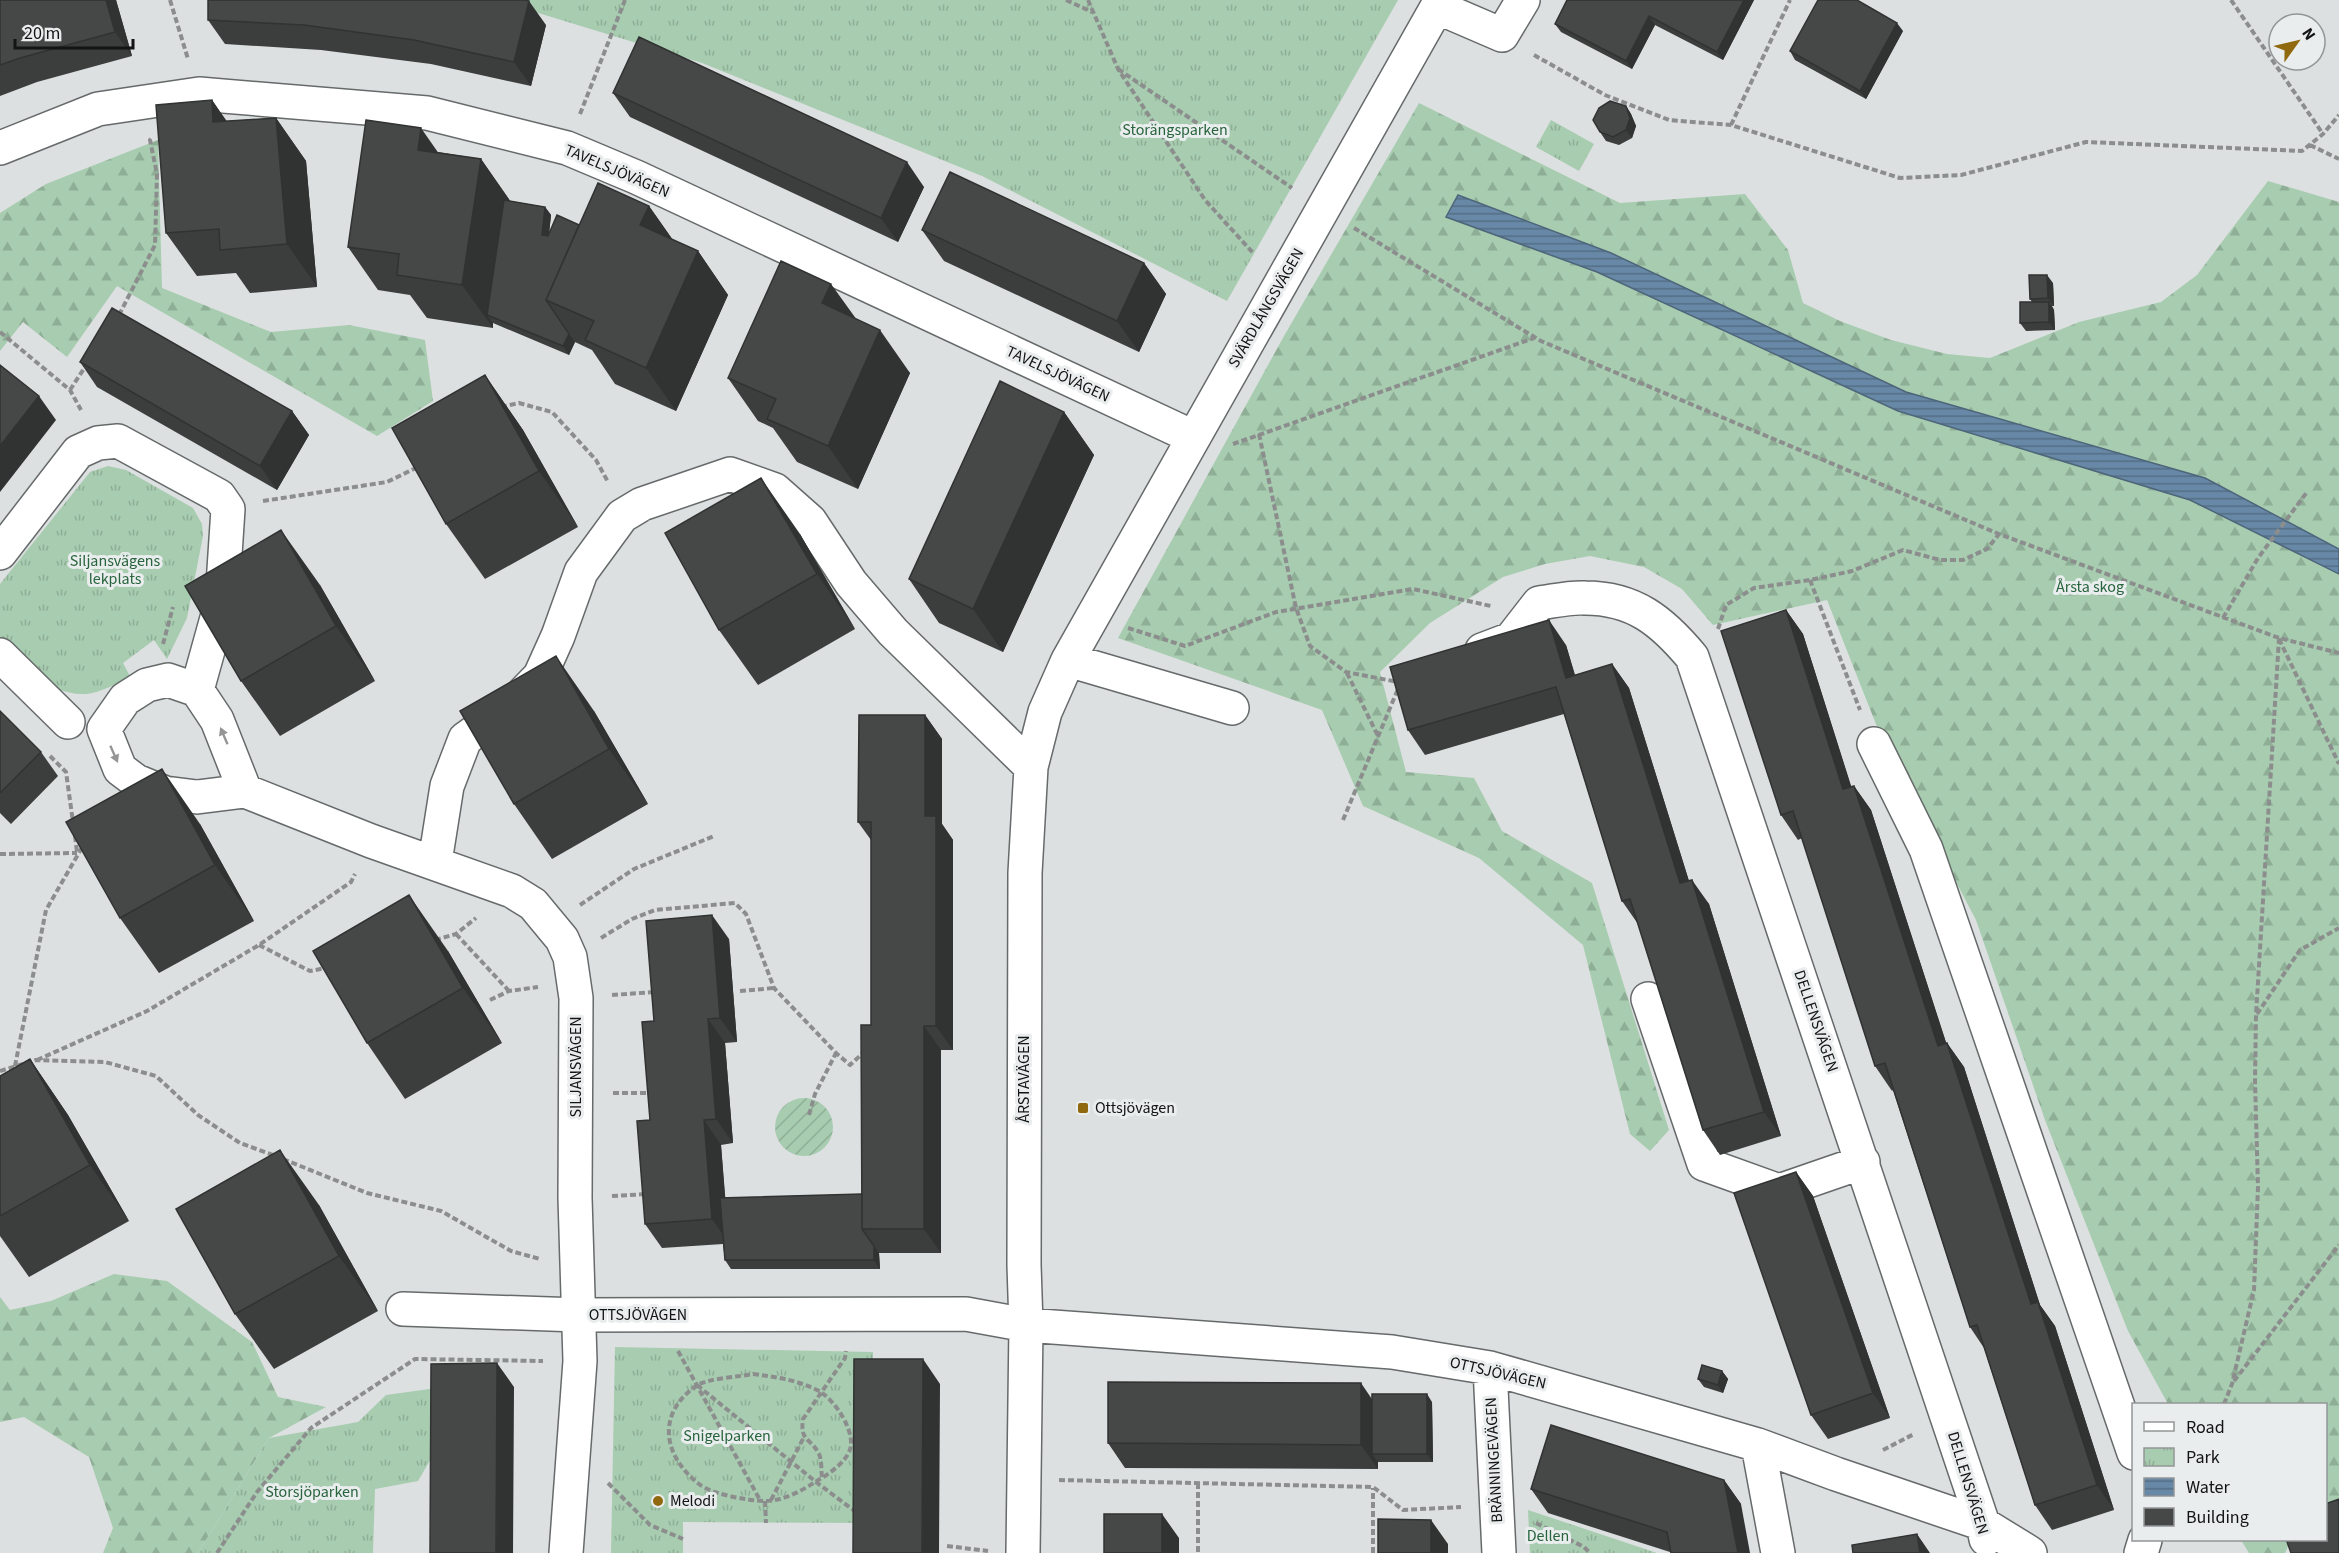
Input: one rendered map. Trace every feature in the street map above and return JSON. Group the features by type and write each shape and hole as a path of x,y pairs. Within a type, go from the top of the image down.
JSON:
{"street":[{"path":"1439,3 1502,36 1523,0"},
{"name":"SVÄRDLÅNGSVÄGEN","path":"1092,617 1439,3"},
{"name":"TAVELSJÖVÄGEN","path":"0,148 98,109 199,94 427,113 567,148 646,182 1193,438"},
{"path":"0,553 78,452 98,443 118,441 219,496 228,509 222,600 197,690"},
{"path":"435,862 447,786 465,739 511,706 540,676 558,636 581,572 621,516 642,504 730,474 775,490 810,521 851,583 893,632 1032,767"},
{"name":"DELLENSVÄGEN","path":"1539,603 1584,597 1618,601 1647,614 1672,632 1692,657 1863,1162 1986,1538"},
{"path":"1476,652 1511,639 1539,603"},
{"name":"ÅRSTAVÄGEN","path":"1009,1552 1024,1479 1025,873 1032,767 1045,712 1068,660 1092,617"},
{"path":"0,655 68,722"},
{"path":"1068,660 1232,708"},
{"path":"168,680 197,690 217,720 244,790 197,797 165,793 136,781 120,769 104,729 125,699 147,685 168,680"},
{"path":"1874,744 1926,849 2132,1450"},
{"name":"SILJANSVÄGEN","path":"244,790 371,841 512,891 533,904 562,939 572,970 577,1094 575,1198 580,1361 566,1553"},
{"path":"1648,999 1704,1164 1779,1191 1863,1162"},
{"name":"OTTSJÖVÄGEN","path":"403,1309 578,1315 966,1314 1026,1325 1392,1352 1490,1368 1758,1445 1836,1474 1986,1538 2030,1553"},
{"name":"BRÄNNINGEVÄGEN","path":"1490,1368 1499,1553"},
{"path":"1758,1445 1778,1553"}],"path":[{"path":"170,0 199,94"},
{"path":"567,148 625,0"},
{"path":"1066,0 1093,12"},
{"path":"1088,0 1118,69 1205,200 1281,282"},
{"path":"1731,125 1790,0"},
{"path":"2231,0 2322,134"},
{"path":"1502,36 1605,95 1669,120 1731,125 1900,178 1961,175 2086,142 2302,152 2339,115"},
{"path":"1118,69 1324,209 1535,338 1999,534 2279,638 2339,653"},
{"path":"2310,145 2339,159"},
{"path":"118,316 155,245 157,174"},
{"path":"0,332 70,390 88,362"},
{"path":"1193,438 1223,447 1535,338"},
{"path":"496,408 519,403 552,412 596,460 610,486 621,516"},
{"path":"1259,434 1296,608 1310,646 1347,672 1401,683 1343,820"},
{"path":"228,509 277,498 387,482 411,472 426,462"},
{"path":"2223,618 2258,558 2307,492"},
{"path":"1717,631 1726,605 1754,588 1852,571 1903,550 1940,560 1963,560 1987,549 1999,534"},
{"path":"1810,580 1874,744"},
{"path":"1092,617 1185,646 1276,612 1413,589 1500,607 1539,603"},
{"path":"2279,638 2339,764"},
{"path":"2224,1403 2232,1384 2254,1290 2258,1187 2256,1015 2279,638"},
{"path":"1347,672 1378,737"},
{"path":"43,748 66,772 78,853"},
{"path":"550,924 634,869 714,836"},
{"path":"15,1066 46,910 88,839"},
{"path":"0,1071 36,1060 147,1011 259,945 351,882 371,841"},
{"path":"0,854 87,852"},
{"path":"424,943 456,933 512,891"},
{"path":"490,1000 509,991 572,970 632,919 655,910 735,903 746,914 774,988 850,1065 869,1047"},
{"path":"2256,1015 2300,950 2339,928"},
{"path":"456,933 509,991"},
{"path":"259,945 310,971 331,967"},
{"path":"740,991 774,988"},
{"path":"809,1115 815,1094 836,1053"},
{"path":"36,1060 105,1062 156,1076 198,1115 240,1143 367,1193 441,1211 510,1251"},
{"path":"2232,1384 2339,1245"},
{"path":"822,1477 819,1453 804,1437 802,1431 803,1419 845,1358 852,1314"},
{"path":"672,1315 673,1342 763,1501 766,1523"},
{"path":"216,1553 257,1492 310,1428 415,1359 580,1361"},
{"path":"753,1374 788,1379 821,1392 839,1411 850,1431 850,1450 841,1463 816,1482 790,1495 771,1500 734,1497 700,1485 680,1464 668,1439 672,1412 697,1385 753,1374"},
{"path":"697,1385 816,1482 857,1512 860,1518"},
{"path":"1896,1444 1920,1430"},
{"path":"771,1500 804,1437"},
{"path":"571,1476 605,1481 650,1525 683,1539"},
{"path":"1024,1479 1373,1487 1403,1510 1496,1504 1584,1547 1590,1553"},
{"path":"1198,1483 1198,1553"},
{"path":"1373,1487 1373,1553"},
{"path":"947,1546 1009,1552"}],"green space":[{"name":"Storängsparken","path":"496,0 1398,0 1227,301 982,176 702,63"},
{"name":"Årsta skog","path":"1419,103 1620,203 1745,194 1788,250 1803,303 1840,321 1891,340 1947,354 1990,358 2079,322 2161,302 2197,275 2268,181 2339,202 2339,1524 2327,1529 2327,1403 2167,1403 2128,1331 2045,1120 1976,920 1885,747 1827,600 1713,625 1682,589 1644,567 1590,556 1545,564 1503,577 1430,623 1380,672 1406,772 1474,778 1502,831 1592,883 1669,1130 1650,1151 1630,1134 1583,945 1479,858 1363,806 1322,710 1118,638 1284,336"},
{"path":"1551,120 1594,144 1579,171 1536,147"},
{"path":"158,140 162,288 271,332 349,325 425,340 433,401 377,436 117,286 67,357 23,322 0,351 0,213 46,184"},
{"name":"Siljansvägens lekplats","path":"108,466 126,470 193,508 202,524 203,536 187,618 167,659 154,640 123,663 131,678 103,690 86,694 72,693 59,689 37,676 0,637 0,584 90,472"},
{"path":"804,1098 820,1103 828,1111 833,1127 828,1143 820,1151 804,1156 788,1151 780,1143 775,1127 780,1111 788,1103"},
{"path":"114,1274 167,1281 252,1342 278,1397 326,1407 269,1438 198,1553 103,1553 113,1528 89,1457 24,1417 0,1422 0,1297 10,1310 51,1301"},
{"name":"Snigelparken","path":"615,1347 873,1352 871,1523 683,1522 683,1553 611,1553"},
{"name":"Storsjöparken","path":"437,1388 439,1445 418,1481 375,1489 373,1553 198,1553 269,1438 358,1422 386,1395"},
{"name":"Dellen","path":"1528,1510 1657,1553 1530,1553"},
{"path":"2242,1541 2294,1541 2290,1542 2285,1553 2249,1553"}],"water":[{"path":"1458,195 1611,253 1906,392 2205,478 2339,549 2339,574 2190,500 1898,411 1597,272 1446,217"}],"building":[{"path":"0,0 106,0 115,32 0,65"},
{"path":"208,0 529,1 514,62 414,40 304,25 208,20"},
{"path":"1567,0 1744,0 1717,52 1649,16 1626,61 1555,24"},
{"path":"1818,0 1857,0 1897,23 1860,91 1790,51"},
{"path":"639,37 907,162 881,218 613,93"},
{"path":"212,100 213,122 276,118 287,244 220,250 219,229 166,233 156,105"},
{"path":"1610,101 1626,106 1630,118 1626,130 1613,137 1600,132 1593,120 1599,108"},
{"path":"366,120 421,128 418,150 481,159 462,285 397,275 399,254 348,247"},
{"path":"950,172 1144,263 1117,321 922,230"},
{"path":"598,183 649,206 640,225 698,251 646,368 585,340 594,321 546,300"},
{"path":"504,200 545,207 542,235 548,236 557,215 579,225 546,300 569,334 563,346 487,315"},
{"path":"781,261 831,284 822,303 880,330 828,446 767,419 776,399 728,378"},
{"path":"2029,275 2047,275 2048,298 2030,299"},
{"path":"2020,302 2049,302 2049,322 2020,323"},
{"path":"112,308 292,411 260,466 80,362"},
{"path":"0,365 39,396 0,446"},
{"path":"485,375 539,471 446,524 392,428"},
{"path":"1000,381 1064,412 973,609 909,579"},
{"path":"761,478 817,574 719,630 665,533"},
{"path":"281,530 336,626 241,681 185,586"},
{"path":"1786,610 1843,789 1854,786 1938,1046 1947,1043 2031,1304 2038,1302 2097,1485 2035,1505 1977,1325 1970,1327 1885,1063 1875,1066 1793,811 1781,815 1721,631"},
{"path":"1549,620 1566,678 1612,664 1680,883 1692,880 1764,1112 1703,1130 1630,899 1622,901 1556,687 1408,730 1390,667"},
{"path":"556,656 609,749 514,804 460,711"},
{"path":"0,711 41,752 0,793"},
{"path":"859,715 925,715 925,816 936,816 936,1026 924,1026 924,1229 862,1229 861,1025 871,1025 871,822 858,822"},
{"path":"162,769 215,865 120,918 66,822"},
{"path":"409,895 463,988 367,1043 313,951"},
{"path":"712,915 720,1018 708,1019 716,1119 704,1120 712,1219 645,1224 637,1121 650,1120 642,1022 654,1021 646,921"},
{"path":"30,1059 90,1165 0,1216 0,1076"},
{"path":"280,1150 339,1256 235,1314 176,1209"},
{"path":"1796,1172 1873,1393 1811,1415 1734,1193"},
{"path":"862,1194 862,1229 874,1246 874,1260 725,1260 720,1198"},
{"path":"854,1359 923,1359 922,1553 853,1553"},
{"path":"497,1363 496,1553 430,1553 431,1364"},
{"path":"1702,1365 1722,1371 1718,1385 1698,1379"},
{"path":"1108,1382 1361,1383 1361,1445 1108,1443"},
{"path":"1372,1394 1427,1394 1427,1454 1372,1454"},
{"path":"1551,1425 1724,1480 1738,1553 1671,1553 1667,1532 1531,1489"},
{"path":"2339,1499 2339,1553 2291,1553 2287,1541 2327,1541 2327,1503"},
{"path":"1104,1514 1162,1514 1162,1553 1104,1553"},
{"path":"1378,1519 1431,1520 1431,1553 1378,1553"},
{"path":"1917,1534 1920,1553 1853,1553 1852,1545"}],"place":[{"name":"Ottsjövägen","path":"1083,1108"},
{"name":"Melodi","path":"658,1501"}]}
